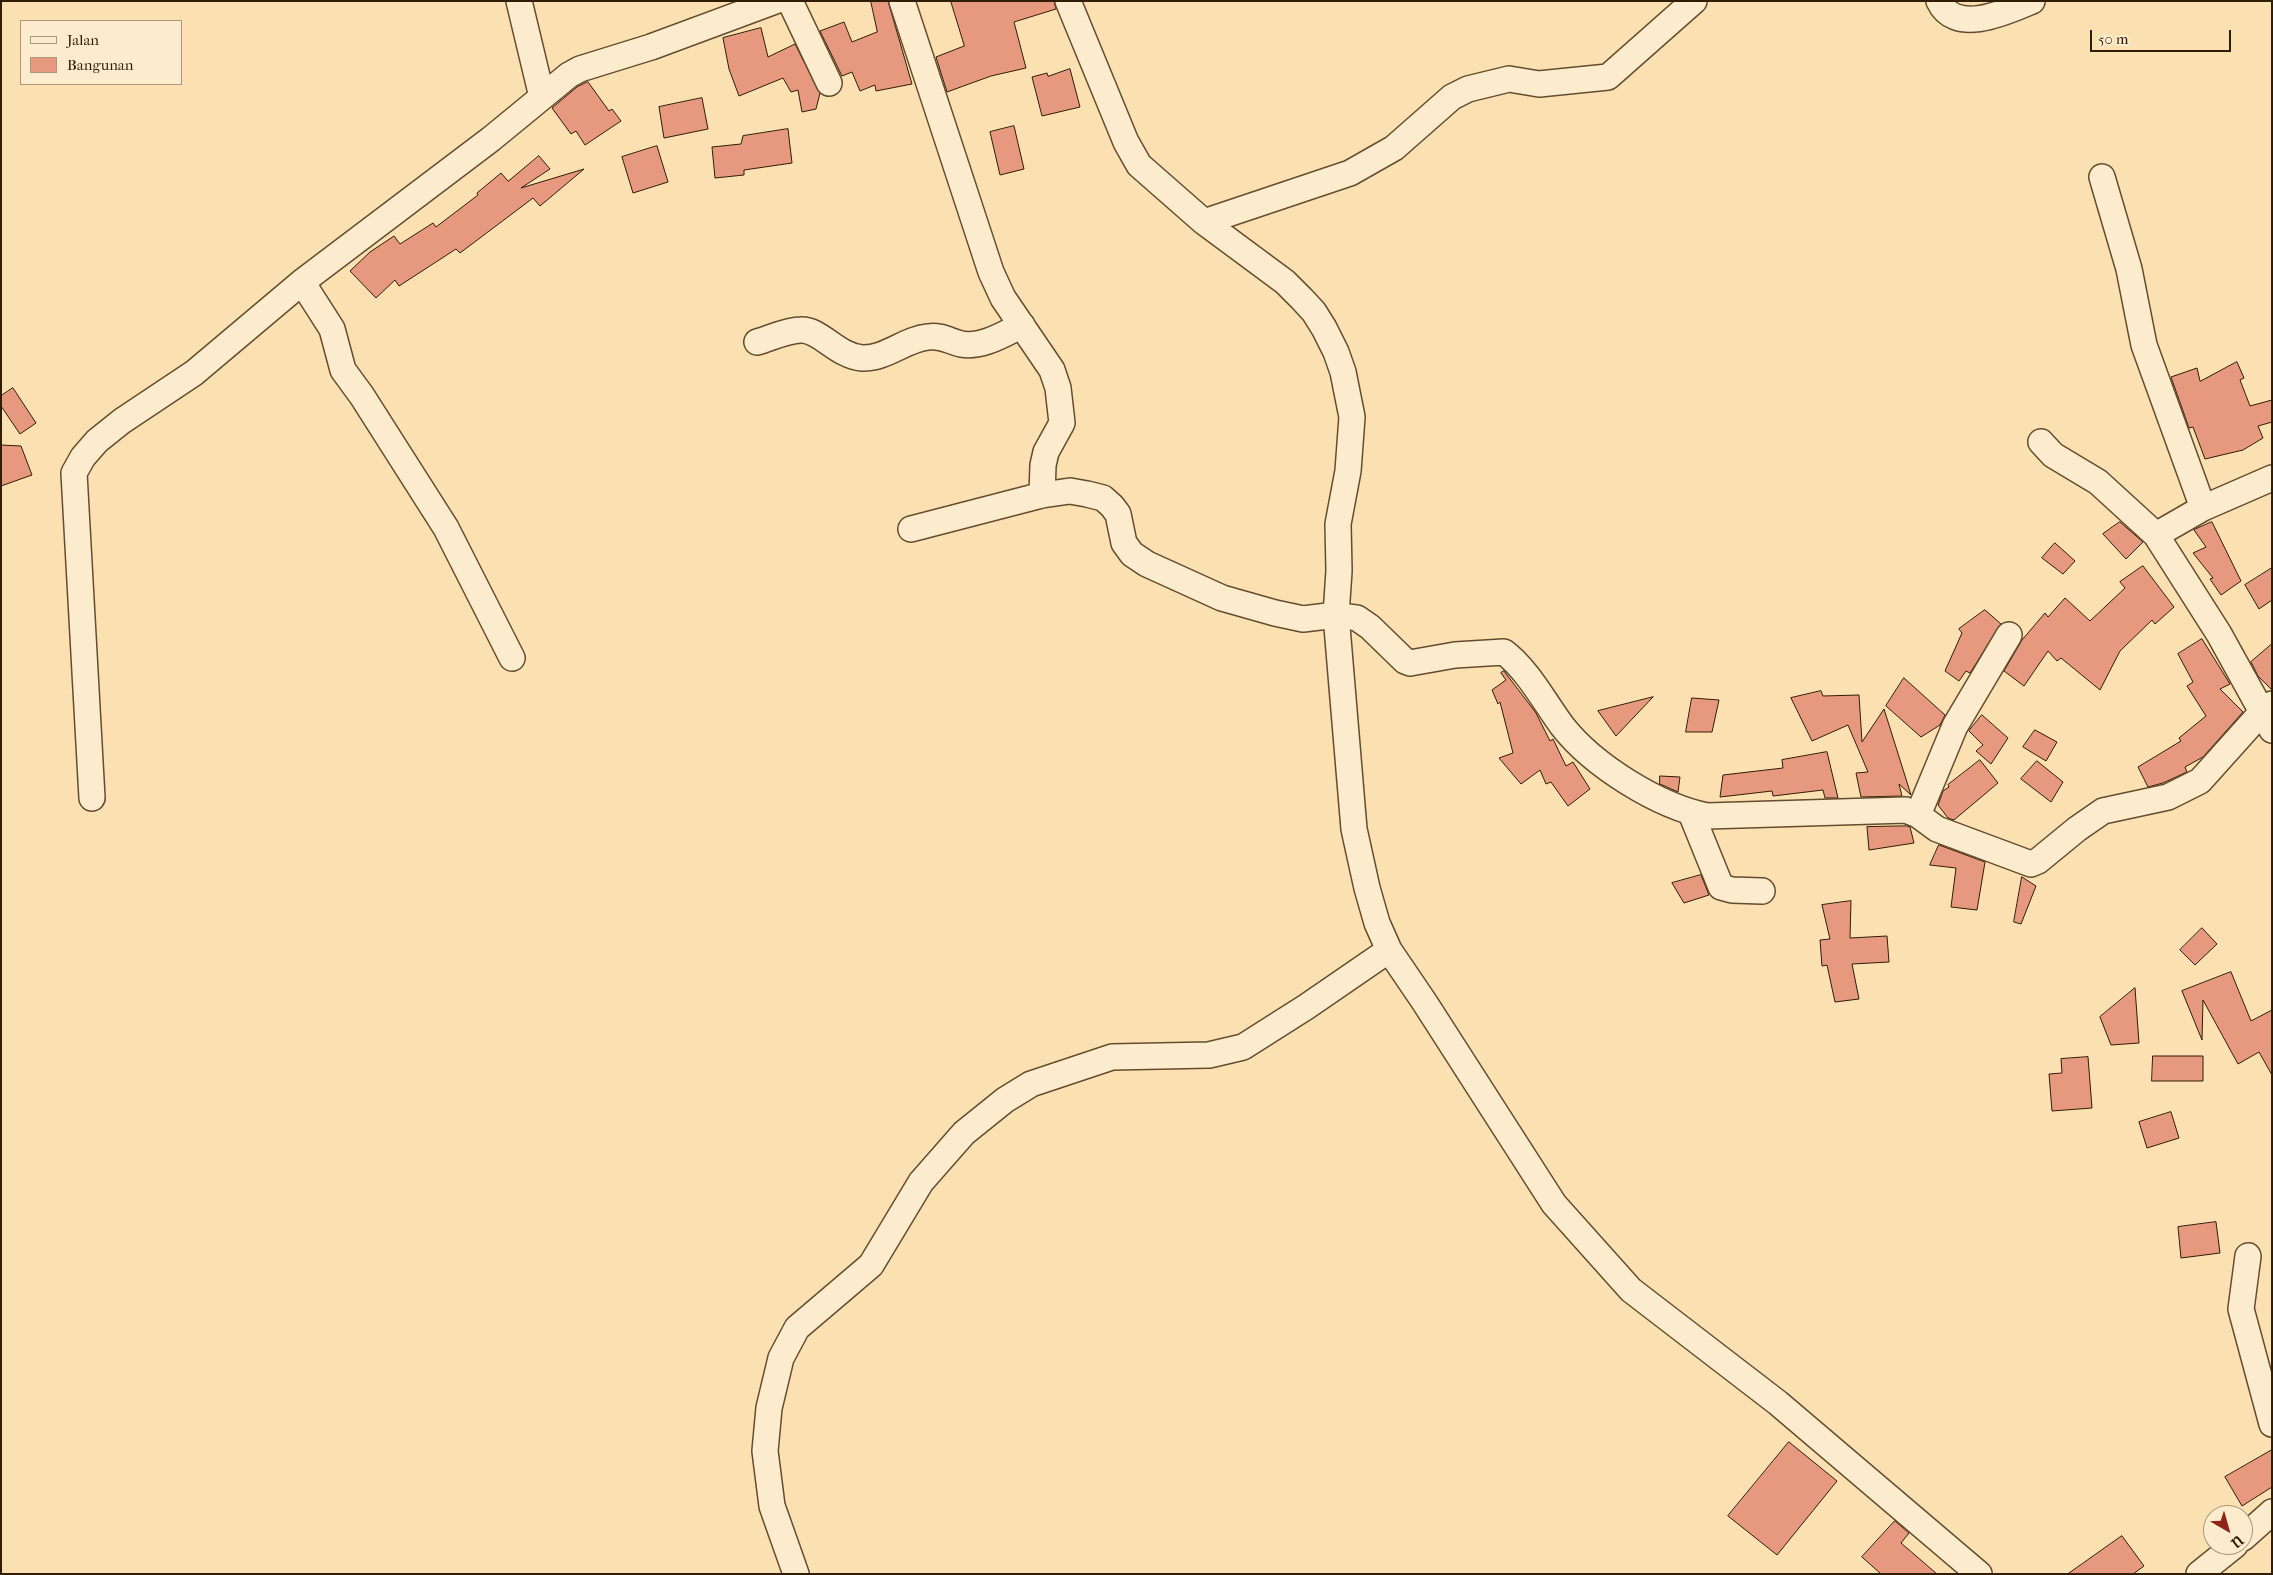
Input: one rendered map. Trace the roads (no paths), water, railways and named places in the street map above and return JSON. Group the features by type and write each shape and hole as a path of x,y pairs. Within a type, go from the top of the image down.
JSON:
{"street":[{"path":"519,1 542,97"},
{"path":"92,798 74,473 83,457 97,441 122,420 194,372 302,282 580,69 651,47 775,1"},
{"path":"790,1 829,83"},
{"path":"902,1 991,272 1003,298 1052,370 1061,405 1062,423 1046,452 1043,465 1042,495"},
{"path":"1068,1 1130,152 1148,175 1204,222 1285,282 1308,305 1332,344 1343,372 1352,417 1348,471 1338,524 1339,571 1336,615 1354,829 1377,923 1389,950 1554,1204 1632,1290 1778,1403 1979,1574"},
{"path":"1204,222 1350,173 1394,148 1452,97 1468,89 1509,79 1539,84 1608,76 1694,1"},
{"path":"1939,1 1942,8 1958,19 1988,18 2032,1"},
{"path":"2102,177 2129,269 2144,346 2203,508"},
{"path":"302,282 332,329 342,370 362,396 446,528 512,658"},
{"path":"757,342 801,329 811,331 843,354 863,358 882,355 926,337 945,337 961,344 989,341 1022,325"},
{"path":"912,529 1042,495 1070,491 1103,498 1118,514 1124,543 1132,554 1147,564 1222,598 1303,620 1336,615 1358,618 1405,661 1410,663 1455,655 1504,652 1521,670 1565,729 1585,752 1605,770 1691,813 1707,816 1906,810 1918,814 1937,829 2031,864 2038,861 2103,811 2168,797 2200,781 2268,716 2156,535 2098,482 2053,455 2041,442"},
{"path":"2156,535 2203,508 2272,478"},
{"path":"1918,814 1955,726 2009,635"},
{"path":"1691,813 1721,887 1732,890 1762,890"},
{"path":"796,1574 772,1506 765,1452 769,1408 781,1358 797,1328 871,1265 921,1182 964,1133 1005,1100 1032,1084 1112,1057 1209,1055 1243,1047 1306,1007 1389,950"},
{"path":"2248,1256 2241,1309 2272,1424"},
{"path":"2253,1529 2272,1512"},
{"path":"2199,1574 2222,1555"}]}
